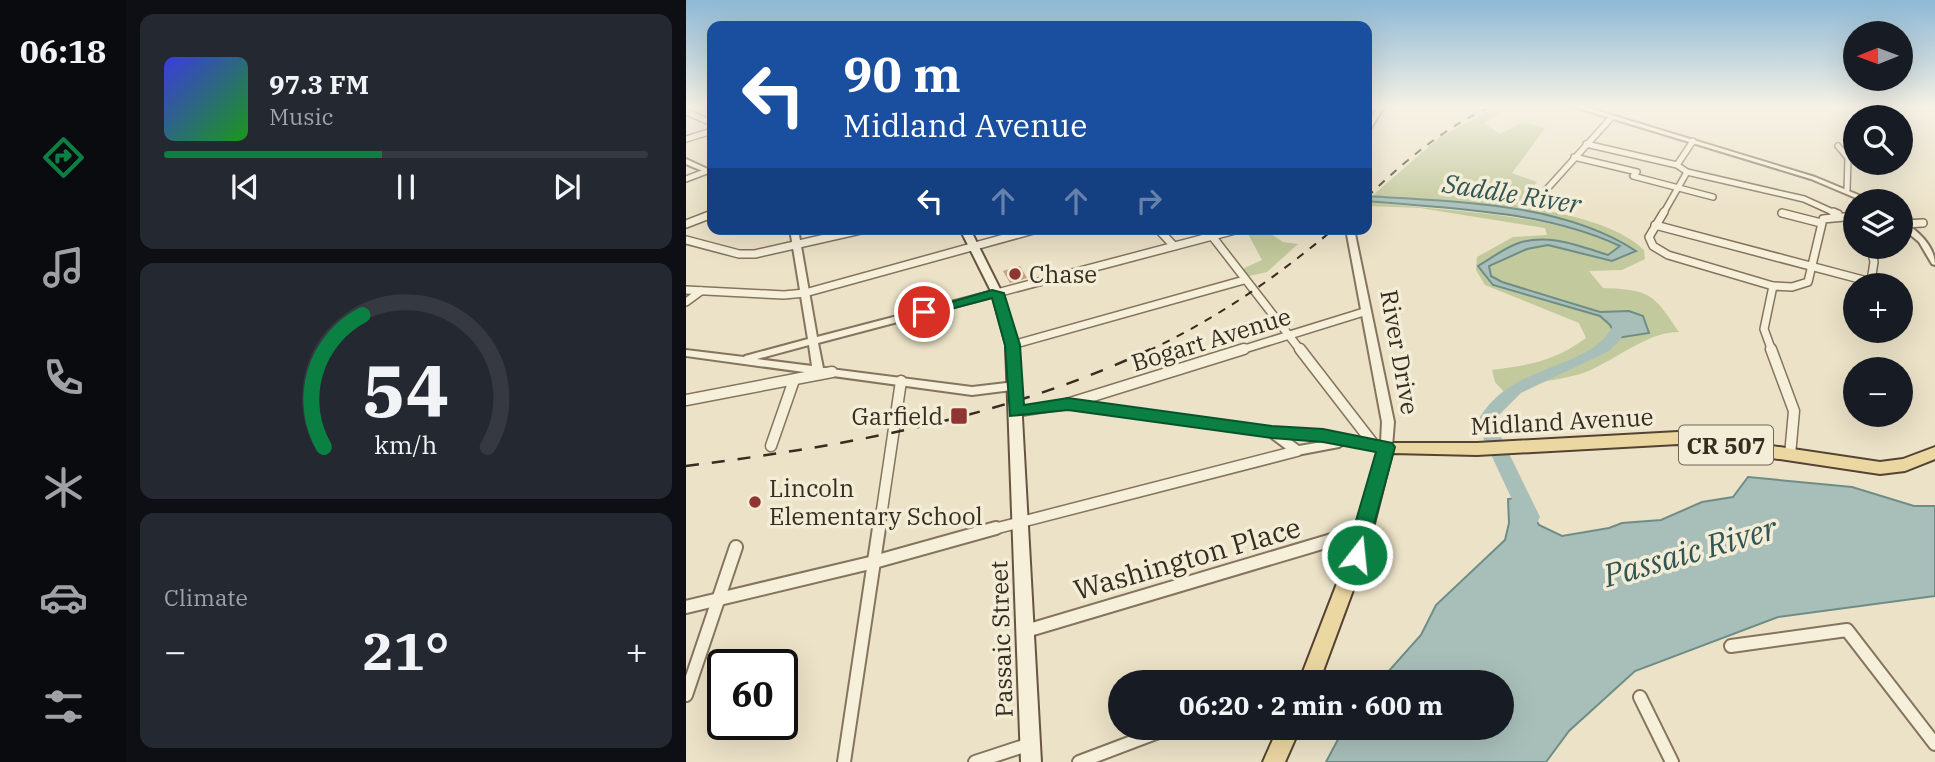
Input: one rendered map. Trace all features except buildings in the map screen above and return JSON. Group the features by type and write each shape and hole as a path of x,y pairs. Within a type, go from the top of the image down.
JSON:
{"main road":[{"name":"Passaic Street","path":"968,235 997,293 1013,345 1031,753"},
{"name":"Midland Avenue","path":"1381,447 1487,449 1658,438 1703,441 1880,468 1905,465 1935,453"},
{"name":"River Drive","path":"1313,670 1362,536 1381,447"},
{"path":"1274,762 1284,740"}],"street":[{"path":"1677,165 1693,143"},
{"path":"1695,143 1844,189"},
{"path":"1537,200 1586,144 1677,165 1687,172 1804,199 1840,215"},
{"path":"1839,146 1848,158 1847,189"},
{"path":"1574,157 1637,172 1633,176 1713,197"},
{"path":"686,161 707,171"},
{"path":"1687,172 1655,225 1650,241 1668,256 1773,286 1792,286 1808,282 1821,223 1826,217 1843,215"},
{"path":"686,179 707,173"},
{"path":"1782,213 1821,223"},
{"path":"686,224 707,216"},
{"path":"1913,224 1923,223"},
{"path":"1655,225 1871,281 1873,259"},
{"path":"1913,232 1935,262"},
{"path":"795,235 818,370"},
{"path":"686,240 747,254 841,235"},
{"path":"686,290 784,295 805,293 1016,235"},
{"path":"1164,235 1174,246"},
{"path":"744,360 1216,235"},
{"name":"River Drive","path":"1351,235 1388,422 1381,447"},
{"path":"1212,236 1288,336 1381,447"},
{"path":"1013,345 1244,280"},
{"path":"1773,286 1764,329 1794,411 1790,455"},
{"path":"686,302 701,290"},
{"name":"Bogart Avenue","path":"1068,404 1367,311"},
{"path":"686,353 972,391 1015,386"},
{"path":"686,400 834,372"},
{"path":"771,446 794,380"},
{"path":"844,762 901,381"},
{"name":"Midland Avenue","path":"1016,412 1068,404 1272,432 1323,436 1381,447"},
{"name":"Midland Avenue","path":"1272,432 1297,451"},
{"path":"686,607 874,562 1320,444 1354,443"},
{"name":"Washington Place","path":"1026,631 1342,537 1362,536"},
{"path":"686,695 736,547"},
{"path":"1731,646 1847,629 1935,744"},
{"path":"1640,696 1672,762"},
{"path":"1079,762 1137,740"},
{"path":"975,762 1031,753"}],"green space":[{"path":"1434,143 1534,143 1512,173 1537,182 1521,200 1536,209 1606,227 1636,243 1644,250 1645,259 1622,270 1589,271 1603,288 1631,290 1649,296 1663,309 1679,332 1655,336 1591,370 1537,384 1511,400 1495,382 1492,370 1542,361 1564,352 1586,338 1579,323 1485,285 1476,270 1477,257 1513,237 1547,235 1545,228 1420,208 1372,206 1372,201 1529,220 1591,235 1621,247 1608,255 1556,242 1527,243 1496,255 1479,267 1493,285 1600,316 1610,325 1649,332 1643,316 1630,311 1600,312 1502,282 1491,276 1489,266 1527,249 1548,245 1612,261 1636,252 1576,223 1543,214 1474,204 1372,196"},
{"path":"1249,235 1272,235 1283,242 1298,244 1267,272 1249,276 1242,269 1262,260"}],"water":[{"name":"Saddle River","path":"1372,196 1506,207 1575,223 1607,235 1636,251 1612,261 1548,245 1527,249 1489,266 1491,276 1502,282 1600,312 1629,311 1643,316 1649,333 1617,338 1610,325 1600,316 1493,285 1478,266 1516,244 1539,239 1563,242 1608,255 1620,246 1560,225 1464,209 1372,201"},
{"name":"Passaic River","path":"1748,477 1852,487 1914,506 1935,506 1935,596 1778,617 1635,671 1569,731 1546,762 1326,762 1338,740 1514,740 1514,670 1390,670 1421,635 1436,605 1505,540 1509,523 1508,499 1523,497 1539,525 1562,536 1609,528 1622,523 1661,520 1702,502 1733,497"}],"waterway":[{"name":"Saddle River","path":"1530,517 1490,433 1488,417 1515,389 1590,356 1604,347 1621,325 1616,322"}],"railway":[{"path":"1372,193 1431,143"},
{"path":"1148,351 1245,296 1326,235"},
{"path":"686,466 805,449 923,426 1039,394 1151,349"}],"place":[{"name":"Chase","path":"1015,274"},
{"name":"Garfield","path":"959,416"},
{"name":"Lincoln Elementary School","path":"755,502"}],"route":[{"path":"924,312 997,293 1013,345 1016,412 1068,404 1272,432 1323,436 1386,447 1357,555"}]}
